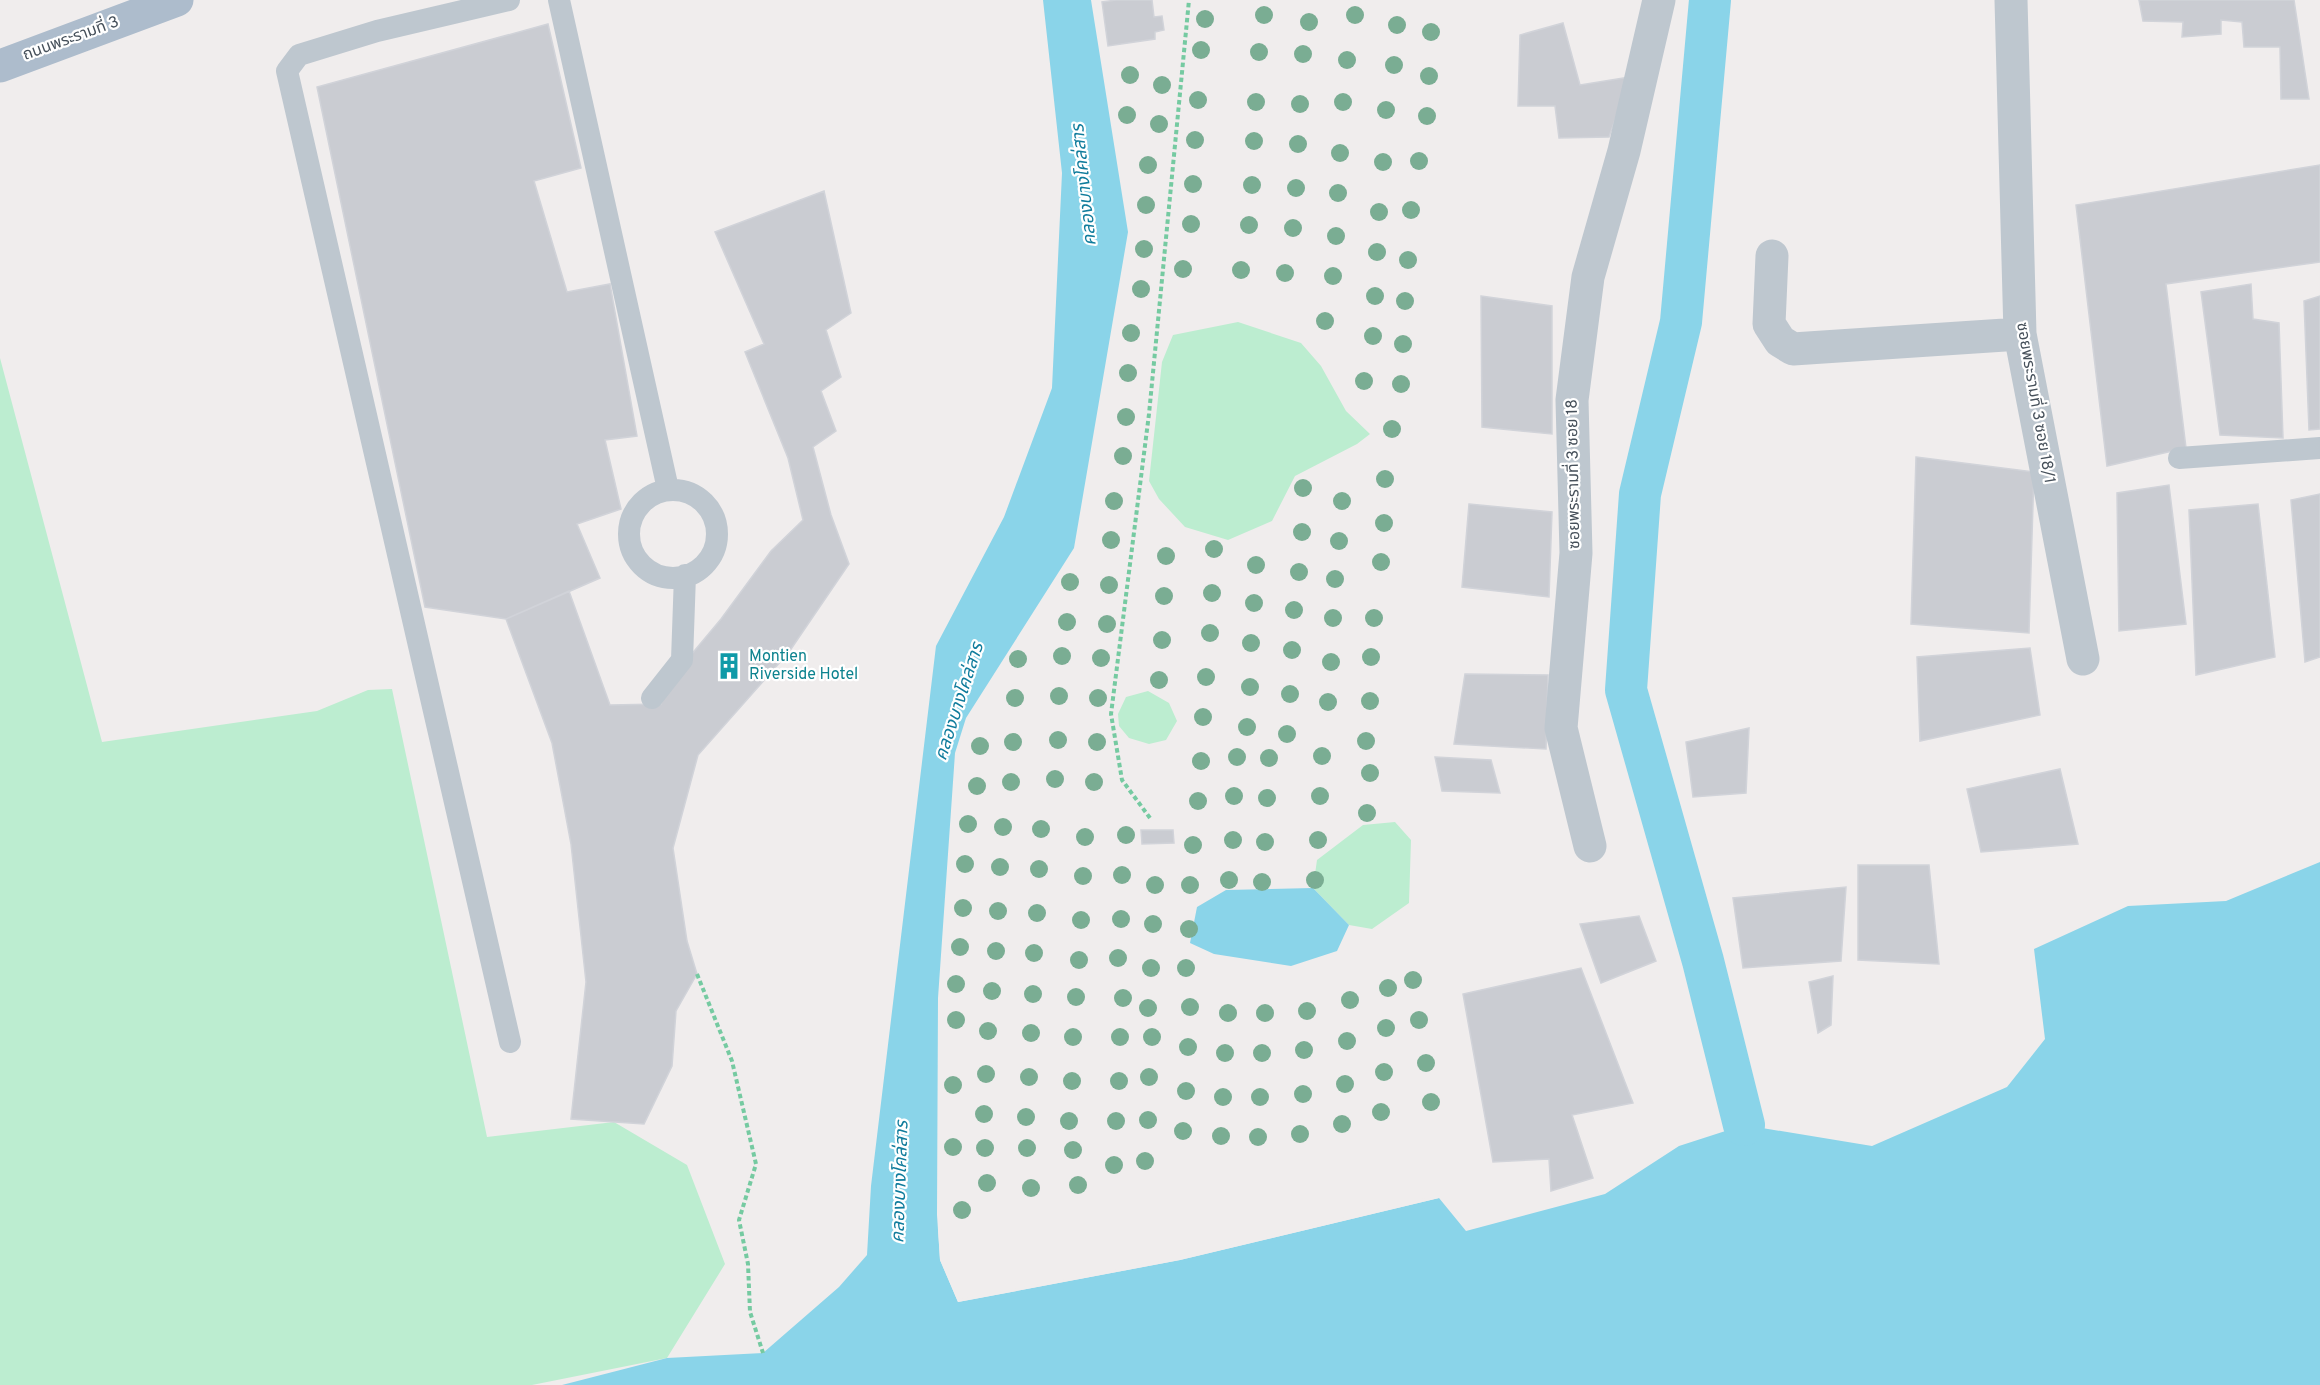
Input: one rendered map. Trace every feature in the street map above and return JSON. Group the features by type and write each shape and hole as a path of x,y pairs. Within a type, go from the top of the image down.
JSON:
{"main road":[{"name":"ถนนพระรามที่ 3","path":"0,66 177,0"}],"street":[{"name":"ซอยพระรามที่ 3 ซอย 18","path":"1590,846 1561,728 1576,554 1572,400 1588,277 1624,151 1659,0"},
{"name":"ซอยพระรามที่ 3 ซอย 18/1","path":"2011,0 2020,334 2083,659"},
{"path":"1772,256 1769,324 1780,341 1793,349 2020,334"}],"lane":[{"path":"509,0 377,31 299,55 287,71 510,1042"},
{"path":"559,0 668,489"},
{"path":"2180,458 2320,448"},
{"path":"668,489 694,495 714,516 718,537 711,556 699,570 666,578 641,566 631,550 628,531 632,514 646,498 668,489"},
{"path":"651,698 682,660 685,575"}],"path":[{"path":"1150,818 1122,780 1111,714 1149,414 1189,0"},
{"path":"697,974 732,1061 756,1164 739,1220 748,1264 750,1312 763,1353"}],"green space":[{"path":"1238,322 1301,343 1321,366 1346,411 1370,434 1357,444 1295,476 1272,521 1228,540 1185,527 1159,499 1149,481 1162,362 1173,335"},
{"path":"0,358 102,742 317,711 368,690 392,689 487,1137 614,1122 687,1165 725,1264 667,1358 532,1385 0,1385"},
{"path":"1148,691 1169,703 1177,721 1166,740 1149,744 1129,738 1119,726 1118,714 1126,697"},
{"path":"1395,822 1411,840 1409,903 1372,929 1349,925 1313,888 1317,860 1363,825"}],"water":[{"name":"คลองบางโคล่สาร","path":"1043,0 1091,0 1128,232 1074,548 966,718 955,753 938,998 937,1215 940,1260 958,1302 1180,1260 1439,1198 1466,1231 1605,1194 1679,1146 1744,1125 1872,1146 2007,1087 2045,1039 2034,949 2128,906 2226,901 2320,862 2320,1385 562,1385 667,1358 763,1353 839,1287 867,1255 871,1186 936,646 1004,517 1052,388 1062,173"},
{"path":"1313,888 1349,925 1337,951 1291,966 1214,954 1190,943 1197,907 1226,890"}],"pier":[{"path":"1439,1195 1439,1198 1180,1260 958,1302 940,1260 938,1228 941,1227 943,1259 960,1299 1180,1257"}],"building":[{"path":"1152,0 1154,17 1162,16 1164,30 1155,32 1155,39 1108,46 1102,2"},
{"path":"2139,0 2294,0 2309,99 2281,99 2280,47 2244,47 2242,22 2221,20 2221,34 2182,37 2183,22 2143,21"},
{"path":"1563,23 1580,85 1630,77 1609,137 1559,138 1555,106 1518,106 1520,35"},
{"path":"548,24 581,168 534,181 567,292 610,284 637,436 605,440 621,509 577,524 600,578 506,619 425,607 317,87"},
{"path":"2320,165 2320,262 2166,284 2186,448 2107,466 2076,205"},
{"name":"Montien Riverside Hotel","path":"824,191 851,313 826,330 841,377 821,391 836,431 813,447 831,515 849,564 789,652 698,755 673,848 687,941 697,974 676,1011 672,1066 644,1124 571,1119 586,982 571,844 552,743 506,619 569,591 610,705 661,704 670,680 721,619 771,551 803,520 788,458 745,352 764,344 715,232"},
{"path":"2251,284 2253,319 2279,323 2283,438 2220,435 2201,292"},
{"path":"1481,296 1552,306 1552,434 1482,427"},
{"path":"2320,296 2320,429 2309,430 2304,301"},
{"path":"1916,457 2034,472 2029,633 1911,624"},
{"path":"2169,485 2186,624 2119,631 2117,493"},
{"path":"2320,494 2320,657 2305,662 2291,500"},
{"path":"1469,504 1552,512 1549,597 1462,587"},
{"path":"2258,504 2275,657 2196,675 2189,510"},
{"path":"2030,648 2040,715 1920,741 1917,657"},
{"path":"1465,674 1548,675 1546,749 1454,744"},
{"path":"1749,728 1746,793 1693,797 1686,742"},
{"path":"1435,757 1491,760 1500,793 1442,791"},
{"path":"2060,769 2078,844 1981,852 1967,789"},
{"path":"1141,830 1173,830 1174,843 1142,844"},
{"path":"1858,865 1929,865 1939,964 1858,960"},
{"path":"1846,887 1841,961 1743,968 1733,898"},
{"path":"1639,916 1656,961 1601,983 1580,924"},
{"path":"1581,968 1633,1103 1572,1115 1593,1178 1551,1191 1549,1159 1493,1162 1463,994"},
{"path":"1833,976 1831,1025 1818,1033 1809,982"}],"waterway":[{"path":"1710,0 1681,322 1640,494 1626,690 1703,961 1744,1125"}],"place":[{"name":"Montien Riverside Hotel","path":"729,666"}]}
